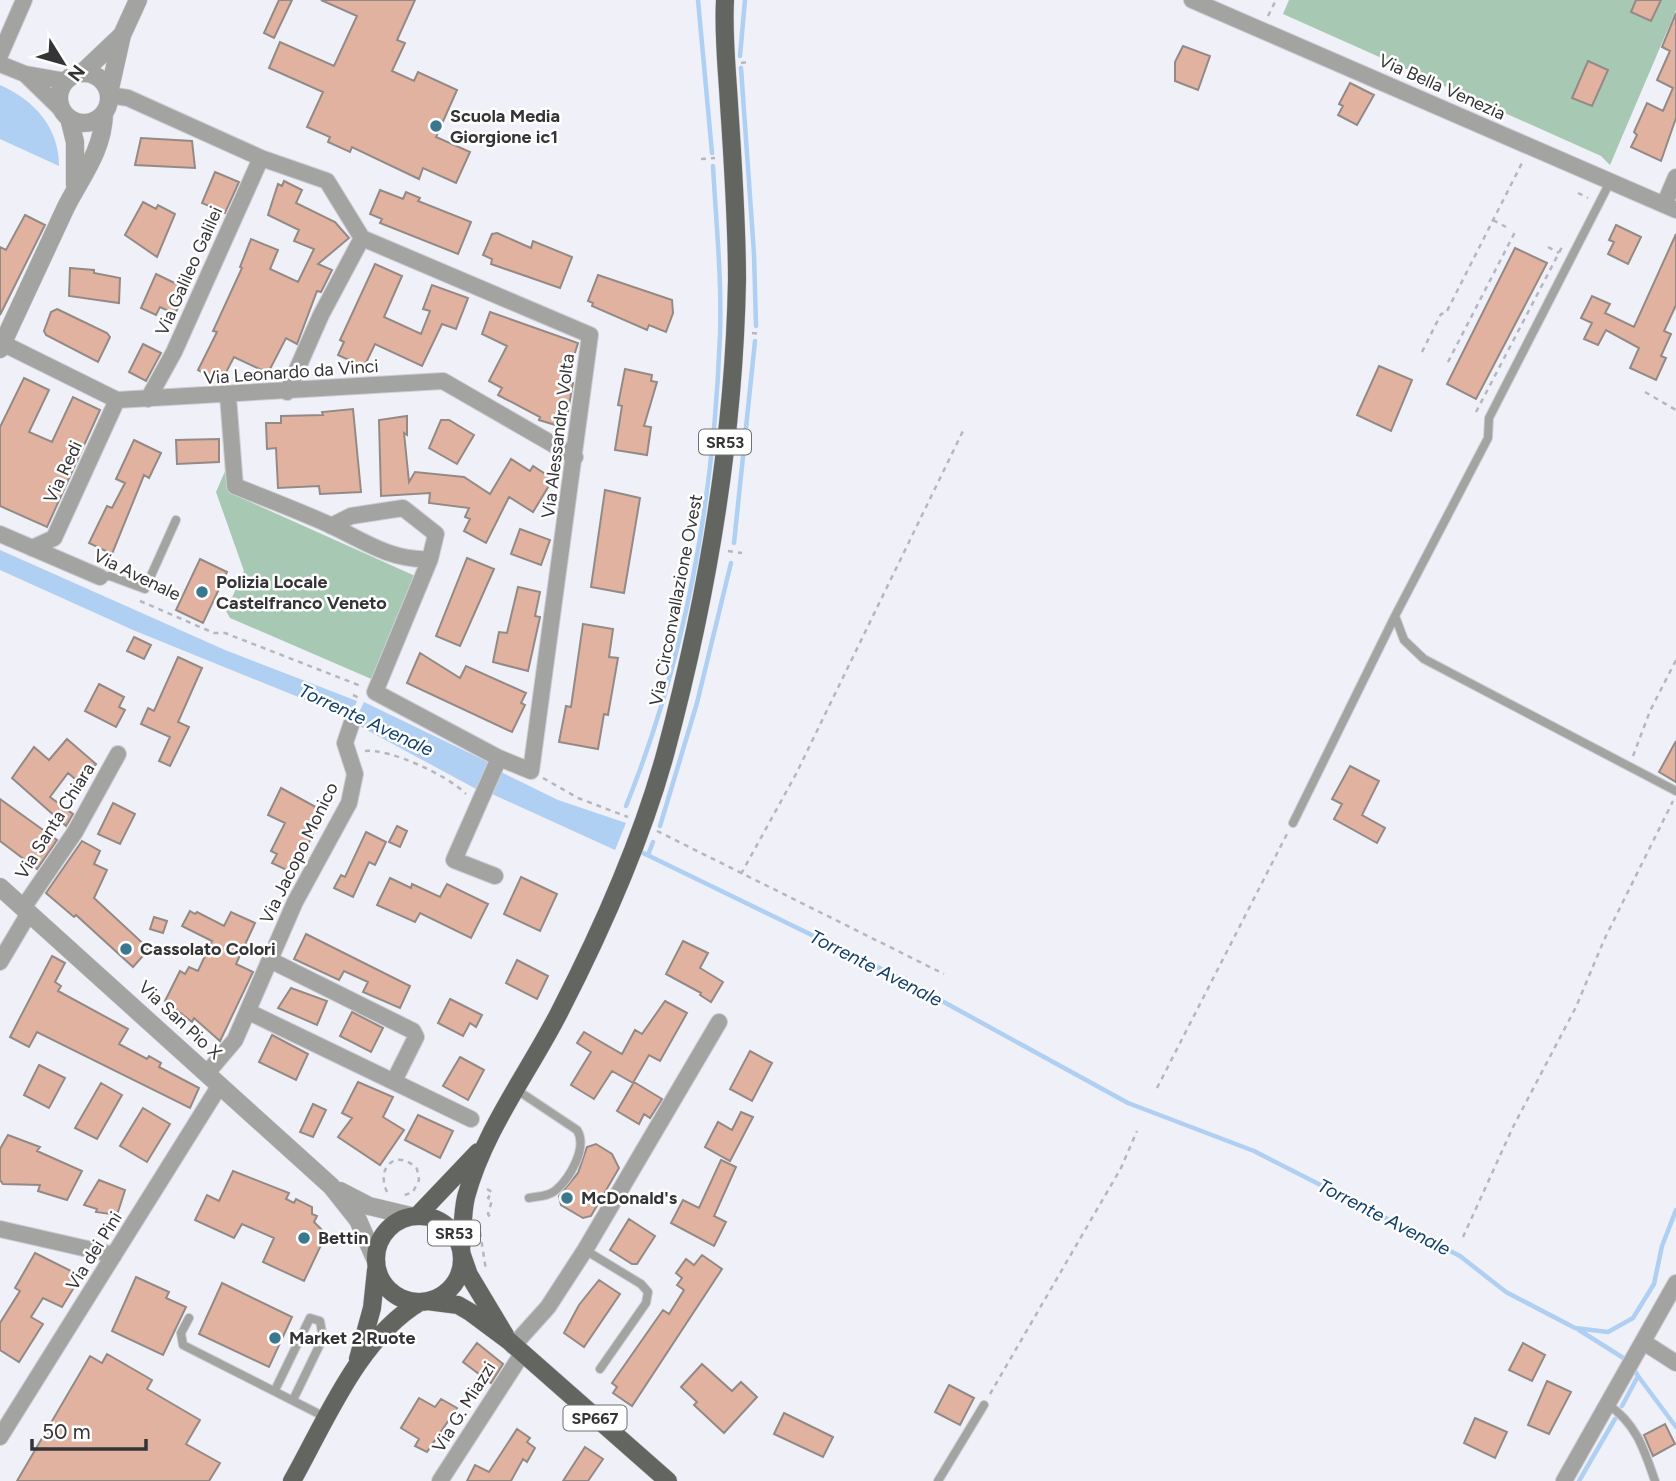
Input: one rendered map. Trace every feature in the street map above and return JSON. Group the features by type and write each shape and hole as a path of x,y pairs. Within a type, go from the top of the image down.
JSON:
{"main road":[{"name":"Via Circonvallazione Ovest","path":"714,0 723,31"},
{"name":"Via Circonvallazione Ovest","path":"462,1251 467,1194 489,1138 579,973 626,864 665,754 688,662 714,530 732,393 737,279 733,162 723,31 726,0"},
{"name":"Via Circonvallazione Ovest","path":"414,1216 489,1138"},
{"name":"SR53","path":"292,1481 354,1372 387,1329 424,1302 447,1292 454,1284 461,1269 462,1251 454,1233 445,1224 432,1217 414,1216 398,1221 384,1234 376,1262 372,1308 354,1372"},
{"name":"SP667","path":"462,1251 469,1275 515,1347"},
{"path":"376,1262 382,1281 390,1292 403,1299 424,1302"},
{"name":"SP667","path":"424,1302 463,1308 515,1347 668,1481"}],"street":[{"path":"0,55 24,0"},
{"path":"1,346 101,140 111,102 122,35 138,0"},
{"name":"Via Bella Venezia","path":"1192,0 1670,208"},
{"path":"0,64 25,74 65,81 82,73 122,35"},
{"path":"82,73 96,76 111,102 327,181 362,238 321,315 287,392"},
{"path":"25,74 65,114 91,122 111,102"},
{"path":"65,81 58,98 75,142 75,192"},
{"name":"Via Galileo Galilei","path":"148,399 174,352 261,158"},
{"path":"1670,208 1676,177"},
{"name":"Via Alessandro Volta","path":"362,238 590,335 531,771"},
{"name":"Via Leonardo da Vinci","path":"1,346 117,400 228,396 443,381 575,457"},
{"path":"228,396 235,486 331,526 372,548 408,560 430,559"},
{"name":"Via Redi","path":"32,548 54,538 117,400"},
{"path":"331,526 351,516 402,508 436,534 430,559 368,695 497,763 531,771"},
{"name":"Via Avenale","path":"0,534 100,577"},
{"name":"Via Jacopo Monico","path":"213,1079 249,1012 295,902 349,803 355,780 345,743 352,722"},
{"name":"Via Santa Chiara","path":"0,962 26,910 75,832 118,754"},
{"path":"495,876 454,860 497,763"},
{"name":"Via San Pio X","path":"0,887 331,1185 358,1220 376,1262"},
{"path":"272,961 413,1031 415,1037 394,1081"},
{"path":"249,1012 471,1119"},
{"name":"Via G. Miazzi","path":"440,1481 515,1347 548,1307 585,1250 719,1022"},
{"name":"Via dei Pini","path":"0,1437 114,1255 213,1079"},
{"name":"Via San Pio X","path":"331,1185 369,1206 414,1216"},
{"path":"0,1229 114,1255"},
{"path":"1564,1481 1645,1343 1676,1283"},
{"path":"1645,1343 1676,1363"}],"lane":[{"path":"1293,823 1395,616 1488,438 1489,418 1610,182"},
{"path":"100,577 110,576 145,589 176,520"},
{"path":"1395,616 1404,640 1424,659 1676,793"},
{"path":"517,1090 540,1102 565,1126 577,1130 581,1139 578,1156 557,1189 545,1196 529,1198"},
{"path":"585,1250 641,1284 648,1293 646,1303 600,1369"},
{"path":"189,1318 181,1333 183,1345 327,1419"},
{"path":"275,1390 310,1318 320,1321 323,1338 293,1400"},
{"path":"1607,1404 1625,1416 1634,1429 1655,1481"},
{"path":"938,1481 984,1405"}],"path":[{"path":"1262,29 1276,0"},
{"path":"1422,352 1441,314 1446,313 1526,155"},
{"path":"1578,193 1588,198"},
{"path":"1493,220 1506,226"},
{"path":"1448,362 1516,232"},
{"path":"1548,247 1559,253"},
{"path":"1476,412 1562,247"},
{"path":"1645,392 1676,410"},
{"path":"741,874 786,795 962,431"},
{"name":"Via Avenale","path":"140,601 214,633 225,633 368,695"},
{"path":"1629,767 1650,711 1676,660"},
{"path":"353,695 368,695"},
{"path":"352,761 368,750 384,752 450,781 470,796 484,795"},
{"path":"531,771 578,798 741,874 944,974"},
{"path":"1464,1237 1513,1127 1576,1007 1604,940 1676,793"},
{"path":"1157,1088 1293,823"},
{"path":"984,1405 1121,1168 1137,1131"},
{"path":"378,1195 387,1194 382,1179 386,1167 395,1161 407,1161 417,1170 418,1185 411,1194 397,1197"},
{"path":"488,1198 492,1200 488,1213 491,1217"},
{"path":"479,1226 487,1279"}],"green space":[{"path":"1289,0 1676,0 1676,10 1610,165 1601,156 1283,14"},
{"path":"229,462 237,496 413,575 417,582 376,681 230,618 226,611 244,571 216,492"}],"water":[{"path":"0,85 24,98 42,116 55,139 59,166 0,139"},
{"path":"0,550 225,650 357,701 350,718 133,630 0,570"},
{"path":"364,702 486,761 488,763 478,790 354,723"},
{"path":"501,772 558,800 626,823 615,850 492,794"}],"building":[{"path":"279,0 292,0 274,38 264,33"},
{"path":"321,0 415,0 397,40 405,43 392,71 414,81 418,72 457,90 436,137 470,152 456,183 423,168 419,179 352,147 350,152 328,142 330,137 307,127 323,92 269,68 280,42 334,66 357,16"},
{"path":"1636,0 1661,0 1651,21 1631,12"},
{"path":"1676,13 1676,118 1661,161 1631,147 1637,135 1634,132 1647,103 1663,111 1673,88 1657,80 1670,51 1662,47"},
{"path":"1183,46 1210,56 1198,90 1175,81 1175,62"},
{"path":"1588,61 1608,70 1592,106 1572,98"},
{"path":"1350,83 1374,95 1357,125 1338,115 1343,106 1339,104"},
{"path":"141,138 192,141 195,168 135,165"},
{"path":"215,172 239,182 225,213 202,203"},
{"path":"284,181 302,190 296,203 335,222 349,238 318,264 332,270 321,292 317,291 297,344 286,338 268,373 234,357 221,382 198,370 217,332 213,331 242,268 240,267 251,239 278,250 270,269 298,282 314,249 294,241 299,230 268,215 278,184 282,186"},
{"path":"380,190 403,199 406,192 420,198 418,201 471,222 458,254 380,223 382,219 370,214"},
{"path":"143,202 156,209 158,205 175,214 157,257 125,235"},
{"path":"25,215 45,225 0,315 0,247 6,250"},
{"path":"1616,225 1641,237 1628,264 1608,254 1614,242 1609,240"},
{"path":"497,233 531,248 533,241 572,257 560,288 491,264 492,259 483,255 492,234"},
{"path":"1676,234 1676,305 1664,331 1671,334 1661,356 1666,358 1656,380 1630,368 1639,348 1606,330 1598,345 1584,339 1592,323 1581,318 1592,296 1610,304 1605,313 1634,327"},
{"path":"1515,248 1547,263 1476,399 1447,384"},
{"path":"375,264 402,276 384,317 421,334 430,311 423,309 432,285 468,298 456,329 442,324 422,366 375,344 364,367 338,355 344,342 340,340"},
{"path":"70,268 94,270 94,273 120,278 119,303 69,296"},
{"path":"156,274 187,289 175,314 160,307 156,315 141,308"},
{"path":"598,275 672,300 673,313 666,332 649,325 647,330 592,306 593,303 588,301"},
{"path":"57,309 107,333 110,337 98,362 46,335 44,331 51,312"},
{"path":"490,312 578,343 566,381 573,383 565,428 539,420 540,417 498,395 502,388 489,381 507,346 482,334"},
{"path":"143,344 161,353 146,381 129,372"},
{"path":"1379,366 1412,380 1391,431 1357,415"},
{"path":"625,369 652,375 651,381 657,382 644,426 651,427 647,455 615,450 622,406 618,405"},
{"path":"24,378 49,390 29,432 52,442 73,397 100,410 47,527 0,506 0,427"},
{"path":"353,409 361,492 320,494 319,486 278,488 276,448 267,449 266,423 281,423 281,416 323,415 322,412"},
{"path":"407,416 407,435 404,433 409,482 415,472 464,477 490,494 511,459 530,471 533,466 553,479 533,512 509,497 486,543 464,531 470,519 465,517 469,508 429,503 430,493 381,496 379,420"},
{"path":"441,420 449,420 474,435 457,464 429,448"},
{"path":"219,439 219,462 177,464 176,440"},
{"path":"134,440 161,453 149,478 144,475 112,554 89,543 107,506 112,508 125,483 116,479"},
{"path":"605,490 640,498 624,593 591,587"},
{"path":"520,529 550,540 541,565 511,554"},
{"path":"467,558 494,569 460,646 436,636"},
{"path":"200,559 227,572 203,623 176,610"},
{"path":"518,587 540,592 535,616 540,617 528,671 493,662 499,632 507,633"},
{"path":"583,624 613,629 609,657 618,658 608,715 604,714 598,749 559,742 566,706 571,707"},
{"path":"134,637 151,645 144,659 127,651"},
{"path":"420,653 460,678 466,666 526,693 521,703 525,705 512,732 407,683"},
{"path":"178,657 202,668 178,722 189,727 170,766 159,761 170,737 141,724 148,708 154,711"},
{"path":"99,684 124,697 119,707 125,710 116,727 85,711"},
{"path":"67,739 96,764 80,783 68,773 50,797 73,814 66,826 12,778 34,747 49,760"},
{"path":"1676,741 1676,782 1659,772"},
{"path":"1350,766 1379,781 1362,815 1385,828 1377,843 1334,819 1342,804 1332,799"},
{"path":"281,788 323,811 295,874 272,863 277,854 271,851 285,823 268,815"},
{"path":"0,799 57,840 37,869 0,841"},
{"path":"113,803 135,814 120,844 98,834"},
{"path":"397,826 407,831 400,847 389,842"},
{"path":"366,832 386,842 375,865 369,862 353,897 334,888 341,875 345,877"},
{"path":"82,841 100,851 94,864 107,870 94,898 149,949 133,967 76,915 74,917 46,893"},
{"path":"521,877 557,894 540,931 504,914"},
{"path":"390,878 411,888 412,884 440,897 447,884 488,904 471,938 420,913 415,922 377,905"},
{"path":"190,911 224,926 231,912 255,923 236,964 253,972 220,1041 194,1018 192,1022 165,1001 180,971 185,974 189,967 198,971 212,941 182,926"},
{"path":"154,917 167,921 163,933 150,929"},
{"path":"306,934 410,986 400,1008 363,992 368,982 344,971 339,980 294,959"},
{"path":"683,941 708,953 700,968 723,982 711,1002 700,995 701,993 666,974"},
{"path":"52,956 65,963 55,982 61,986 58,991 128,1029 119,1044 147,1059 149,1056 161,1063 159,1067 199,1088 190,1108 37,1032 29,1047 10,1037"},
{"path":"517,960 548,976 537,999 506,983"},
{"path":"291,988 327,1001 317,1025 278,1008"},
{"path":"450,999 482,1015 476,1027 470,1023 463,1036 438,1023"},
{"path":"665,1001 687,1013 660,1061 649,1055 633,1083 612,1071 594,1099 571,1085 591,1052 577,1043 584,1032 622,1054 635,1030 642,1034"},
{"path":"352,1012 383,1028 371,1052 340,1036"},
{"path":"272,1035 308,1054 296,1080 259,1062"},
{"path":"750,1051 772,1063 752,1101 730,1089"},
{"path":"460,1057 484,1070 468,1100 443,1086"},
{"path":"39,1065 65,1078 49,1108 24,1095"},
{"path":"358,1082 393,1097 383,1117 404,1130 380,1165 338,1137 352,1118 342,1113"},
{"path":"634,1082 662,1099 650,1118 644,1114 639,1124 617,1111"},
{"path":"101,1083 122,1095 97,1139 75,1128"},
{"path":"313,1104 326,1110 313,1137 300,1132"},
{"path":"143,1108 170,1124 147,1162 120,1146"},
{"path":"741,1112 753,1117 730,1161 705,1147 718,1122 732,1130"},
{"path":"418,1115 453,1131 440,1158 405,1140"},
{"path":"8,1135 40,1147 37,1151 82,1171 67,1200 38,1191 40,1185 3,1184 0,1180 0,1149"},
{"path":"596,1144 612,1154 619,1168 591,1216 583,1218 561,1205 559,1196 578,1173 587,1147"},
{"path":"721,1160 736,1167 714,1216 726,1222 714,1246 671,1223 683,1200 699,1208"},
{"path":"233,1171 289,1193 286,1199 294,1203 296,1199 312,1207 312,1214 317,1216 314,1222 323,1231 318,1240 321,1245 304,1281 263,1262 274,1238 242,1224 234,1238 195,1220 207,1195 219,1201"},
{"path":"99,1180 125,1190 117,1215 96,1212 97,1209 84,1205"},
{"path":"629,1219 655,1236 637,1264 632,1264 610,1250"},
{"path":"35,1253 81,1276 62,1307 43,1298 31,1317 43,1324 19,1362 0,1350 0,1323 20,1291 15,1288"},
{"path":"702,1255 722,1269 632,1406 613,1393 617,1387 612,1383 663,1310 669,1314 684,1290 677,1285 682,1278 676,1273 686,1259 694,1265"},
{"path":"136,1277 169,1292 166,1298 186,1307 163,1355 112,1331"},
{"path":"599,1280 620,1294 584,1347 564,1333 579,1305"},
{"path":"222,1283 292,1317 269,1367 199,1334"},
{"path":"477,1343 503,1364 491,1383 463,1362"},
{"path":"1523,1343 1545,1355 1532,1381 1509,1370"},
{"path":"107,1354 152,1380 147,1389 200,1420 186,1444 220,1463 209,1481 17,1481 90,1356 102,1363"},
{"path":"702,1364 732,1391 741,1382 757,1397 724,1433 694,1405 697,1402 681,1387"},
{"path":"1547,1381 1571,1392 1549,1434 1528,1425"},
{"path":"949,1385 974,1398 960,1425 935,1412"},
{"path":"419,1398 435,1407 441,1399 457,1408 427,1452 415,1446 419,1439 401,1428"},
{"path":"784,1413 833,1437 823,1457 774,1434"},
{"path":"1475,1418 1507,1432 1495,1458 1464,1443"},
{"path":"1665,1424 1675,1444 1653,1456 1644,1435"},
{"path":"517,1429 530,1438 527,1442 535,1448 527,1462 523,1459 511,1481 467,1481 475,1465 489,1472"},
{"path":"585,1447 603,1459 588,1481 563,1481"}],"waterway":[{"path":"698,0 712,153"},
{"path":"740,56 745,0"},
{"path":"741,68 754,254 756,326"},
{"path":"626,806 647,750 681,634 703,515 717,395 720,335 713,166"},
{"path":"734,543 755,341"},
{"path":"660,826 697,703 731,563"},
{"path":"648,855 653,842"},
{"name":"Torrente Avenale","path":"637,850 900,978 1128,1103 1254,1151 1460,1256 1506,1292 1575,1328 1608,1332 1633,1318 1654,1284 1662,1246 1676,1210"},
{"path":"1579,1330 1625,1359"},
{"path":"1622,1406 1638,1376 1635,1371"},
{"path":"1638,1376 1676,1427"},
{"path":"1579,1481 1615,1419"}],"place":[{"name":"Scuola Media Giorgione ic1","path":"436,126"},
{"name":"Polizia Locale Castelfranco Veneto","path":"202,592"},
{"name":"Cassolato Colori","path":"126,949"},
{"name":"McDonald's","path":"567,1198"},
{"name":"Bettin","path":"304,1238"},
{"name":"Market 2 Ruote","path":"275,1338"}]}
